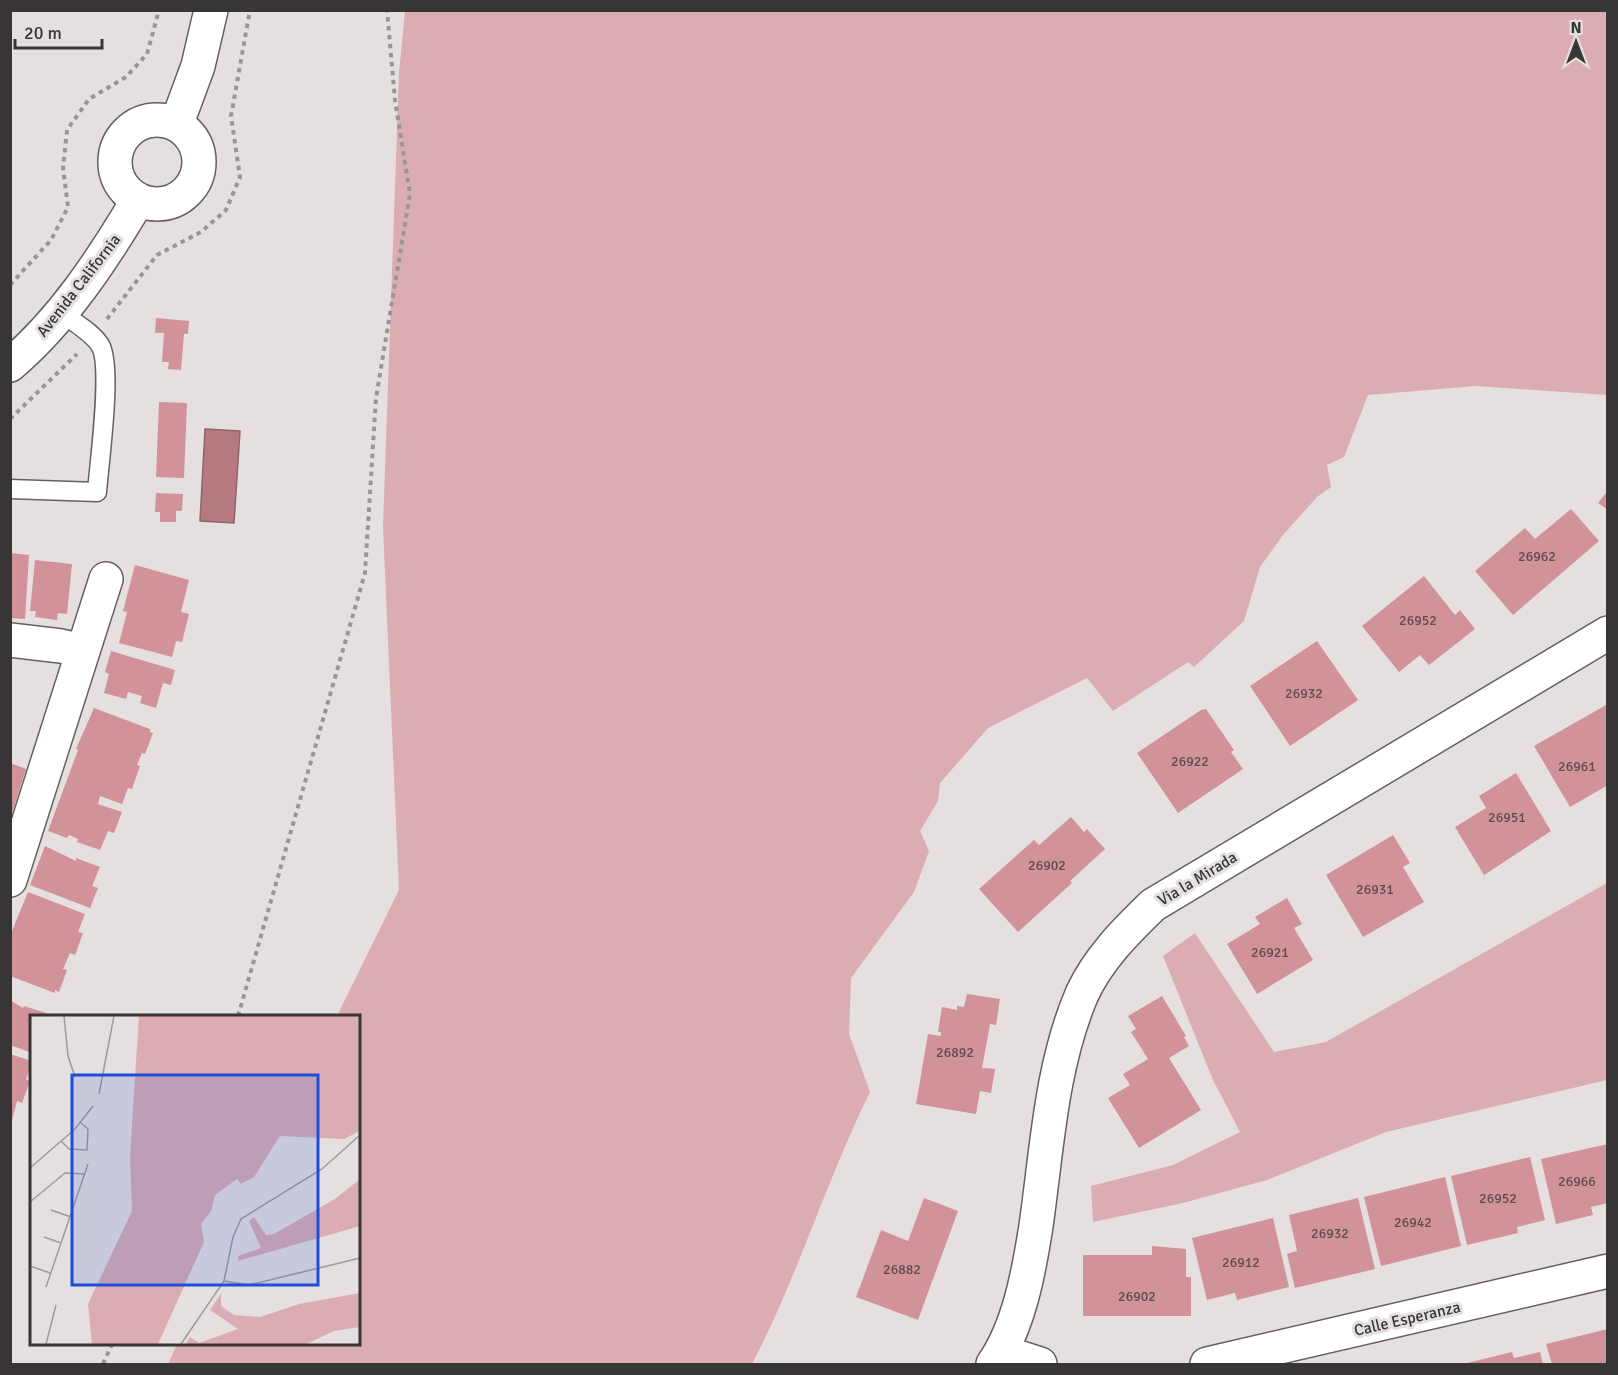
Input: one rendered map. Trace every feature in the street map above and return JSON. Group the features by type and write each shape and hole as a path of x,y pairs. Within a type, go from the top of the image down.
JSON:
{"street":[{"path":"177,123 198,66 211,10"},
{"path":"158,118 177,123 194,138 200,159 196,181 181,198 160,205 138,201 123,189 115,171 115,152 123,134 139,123 158,118"},
{"name":"Avenida California","path":"10,365 61,312 113,242 138,201"},
{"path":"10,880 106,579"},
{"name":"Via la Mirada","path":"997,1358 1028,1275 1060,1060 1083,993 1114,943 1153,905 1608,633"},
{"path":"10,640 83,651"},
{"name":"Calle Esperanza","path":"1207,1365 1608,1271"},
{"path":"997,1358 1040,1365"}],"lane":[{"path":"10,489 97,492 105,369 102,347 61,312"}],"path":[{"path":"10,285 51,240 68,207 63,168 67,130 89,99 126,77 147,54 159,10"},
{"path":"10,418 92,337 157,255 201,232 226,210 240,177 231,116 250,10"},
{"path":"239,1015 366,573 376,398 410,194 395,100 387,10"},
{"path":"103,1365 112,1345"}],"shaded area":[{"path":"405,11 1607,11 1607,395 1476,386 1368,395 1344,457 1327,465 1331,487 1317,497 1283,535 1260,567 1244,621 1194,667 1188,662 1113,711 1087,678 988,728 940,783 938,801 920,831 929,851 914,892 851,978 849,1034 870,1092 839,1160 784,1297 752,1364 168,1364 177,1345 360,1345 360,1015 337,1015 399,890 383,527 399,73"},
{"path":"205,429 240,431 234,523 200,521"},
{"path":"1607,883 1607,1080 1386,1132 1267,1180 1183,1203 1093,1222 1091,1186 1173,1165 1240,1132 1213,1080 1163,956 1195,933 1274,1052 1326,1042"}],"building":[{"path":"156,318 189,321 188,334 184,334 181,370 168,369 169,362 162,362 164,333 155,333"},
{"path":"159,402 187,403 184,478 156,477"},
{"path":"1608,490 1608,510 1598,503"},
{"path":"156,493 183,494 182,511 176,511 176,522 160,522 160,512 155,512"},
{"path":"1571,509 1599,541 1513,615 1475,571 1525,528 1535,539"},
{"path":"10,553 29,555 25,619 10,618"},
{"path":"35,560 72,564 67,614 58,613 57,620 35,617 36,611 30,611"},
{"path":"135,565 189,580 181,612 189,614 182,642 176,641 172,657 119,643 127,612 123,611"},
{"path":"1424,576 1455,615 1460,610 1475,629 1429,665 1420,655 1399,672 1362,626"},
{"path":"1317,641 1358,700 1290,746 1250,686"},
{"path":"111,651 175,670 171,685 163,683 156,708 140,703 142,696 128,692 126,699 104,693 109,674 105,672"},
{"path":"1606,705 1608,785 1570,807 1534,746"},
{"path":"94,708 150,729 153,733 145,754 142,753 137,765 140,766 132,789 128,788 122,804 100,796 98,804 122,812 114,833 108,831 100,850 77,842 78,839 69,835 67,838 48,831 78,750 76,749"},
{"path":"1206,709 1234,750 1231,752 1243,769 1178,813 1137,753 1201,710"},
{"path":"10,763 26,769 11,816 10,816"},
{"path":"1516,773 1551,831 1484,875 1455,827 1486,808 1479,796"},
{"path":"1071,817 1084,832 1087,829 1105,849 1070,881 1072,883 1018,932 979,889 1034,840 1039,845"},
{"path":"1393,835 1410,863 1403,867 1424,902 1363,937 1326,875"},
{"path":"45,846 76,861 76,858 100,867 92,886 98,888 90,908 30,885"},
{"path":"28,892 85,914 78,932 83,933 75,955 70,953 63,969 67,970 59,992 55,990 55,993 10,976 10,936"},
{"path":"1287,898 1302,924 1294,928 1313,960 1257,994 1227,944 1260,924 1255,917"},
{"path":"967,994 1000,999 996,1025 990,1024 982,1068 995,1069 991,1093 980,1091 976,1114 916,1104 928,1034 941,1036 941,1032 938,1032 942,1007 957,1010 957,1006 964,1007"},
{"path":"1162,996 1186,1036 1184,1037 1189,1046 1169,1058 1201,1110 1139,1148 1108,1098 1130,1085 1123,1074 1148,1059 1131,1032 1136,1029 1128,1016"},
{"path":"10,1000 23,1008 24,1006 49,1014 30,1015 30,1052 10,1045"},
{"path":"10,1054 30,1060 26,1080 30,1081 22,1103 17,1101 11,1124"},
{"path":"1608,1144 1608,1203 1591,1207 1593,1215 1556,1224 1541,1159"},
{"path":"1530,1157 1545,1220 1517,1227 1518,1233 1467,1245 1451,1176"},
{"path":"1445,1177 1461,1246 1381,1266 1364,1197"},
{"path":"924,1198 958,1211 918,1320 856,1297 881,1230 908,1241"},
{"path":"1358,1198 1375,1269 1295,1288 1287,1254 1297,1251 1289,1215"},
{"path":"1273,1218 1289,1287 1237,1300 1235,1293 1207,1300 1192,1238"},
{"path":"1152,1246 1186,1249 1186,1277 1191,1277 1191,1316 1083,1316 1083,1255 1152,1255"},
{"path":"1608,1329 1608,1364 1552,1364 1546,1344"},
{"path":"1512,1352 1514,1358 1540,1352 1543,1364 1463,1364"}]}
